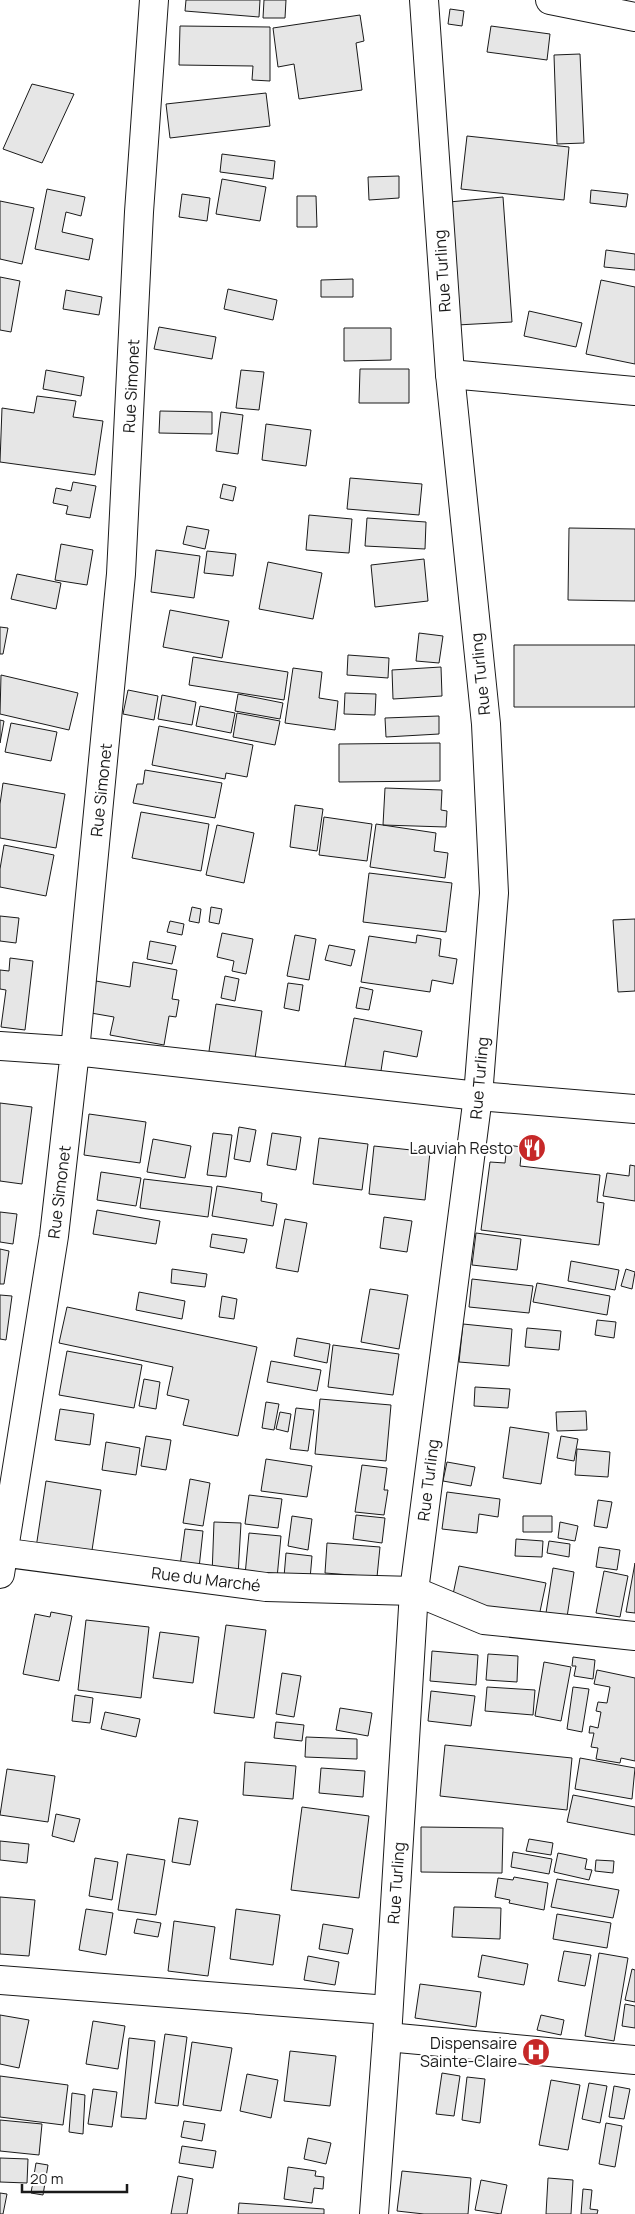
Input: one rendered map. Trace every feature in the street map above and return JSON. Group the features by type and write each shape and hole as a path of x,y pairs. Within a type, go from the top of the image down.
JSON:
{"street":[{"name":"Rue Simonet","path":"1,1559 54,1236 76,1051 121,574 139,212 154,0"},
{"name":"Rue Turling","path":"374,2214 387,2037 414,1591 478,1096 494,893 486,724 450,374 424,0"},
{"path":"550,0 635,17"},
{"path":"450,374 635,391"},
{"path":"0,1046 76,1051 478,1096 608,1105 635,1109"},
{"path":"608,1105 635,1096"},
{"name":"Rue du Marché","path":"1,1559 266,1587 414,1591"},
{"path":"414,1591 484,1620 635,1636"},
{"path":"0,1980 388,2010"},
{"path":"387,2037 635,2060"}],"building":[{"path":"186,0 260,0 259,17 185,11"},
{"path":"264,0 286,0 285,18 263,18"},
{"path":"450,9 464,11 462,26 448,24"},
{"path":"360,15 364,41 356,43 362,90 299,99 294,64 278,67 273,28"},
{"path":"180,26 270,27 270,81 252,80 253,66 179,65"},
{"path":"491,26 550,34 547,60 487,52"},
{"path":"580,54 584,143 557,144 554,55"},
{"path":"32,84 74,94 42,163 3,149"},
{"path":"266,93 270,126 170,138 166,104"},
{"path":"467,136 569,147 564,200 461,189"},
{"path":"222,154 275,161 273,179 220,172"},
{"path":"399,176 399,198 369,200 368,177"},
{"path":"222,179 266,187 260,221 216,214"},
{"path":"47,189 85,197 81,216 66,212 62,232 93,239 89,260 35,249"},
{"path":"591,190 628,194 626,207 590,203"},
{"path":"182,194 210,198 207,221 179,217"},
{"path":"297,196 316,196 317,227 297,227"},
{"path":"503,197 512,322 457,325 449,202"},
{"path":"0,201 34,208 22,264 0,259"},
{"path":"606,250 635,254 635,270 604,267"},
{"path":"0,277 20,281 11,332 0,330"},
{"path":"353,279 353,297 321,297 321,280"},
{"path":"601,280 635,287 635,364 586,354"},
{"path":"228,289 277,300 273,320 224,309"},
{"path":"66,290 102,297 99,315 63,309"},
{"path":"529,311 582,323 576,347 524,336"},
{"path":"159,327 216,337 212,359 154,349"},
{"path":"344,328 391,328 391,360 344,361"},
{"path":"360,369 409,369 409,403 359,403"},
{"path":"46,370 84,377 81,396 43,389"},
{"path":"241,370 264,372 259,410 236,408"},
{"path":"37,396 76,401 73,417 103,421 95,475 0,462 2,408 34,413"},
{"path":"160,411 212,412 212,434 159,433"},
{"path":"221,412 243,415 238,454 216,451"},
{"path":"266,424 311,430 306,466 262,460"},
{"path":"350,478 422,484 419,515 347,509"},
{"path":"73,482 96,486 90,518 66,514 68,506 53,503 56,488 71,491"},
{"path":"223,484 236,487 233,501 220,498"},
{"path":"309,515 352,519 349,553 306,550"},
{"path":"367,518 426,522 425,549 365,546"},
{"path":"187,526 209,530 205,549 183,544"},
{"path":"569,528 635,529 635,601 568,600"},
{"path":"61,544 93,550 87,585 55,580"},
{"path":"156,550 200,556 194,598 151,592"},
{"path":"207,551 236,554 233,576 204,573"},
{"path":"424,559 428,601 375,607 371,565"},
{"path":"268,562 322,573 313,619 259,609"},
{"path":"17,574 61,583 56,609 11,599"},
{"path":"170,610 229,621 222,658 163,647"},
{"path":"0,627 8,628 3,654 0,654"},
{"path":"419,633 443,636 439,663 416,661"},
{"path":"514,645 635,645 635,707 514,707"},
{"path":"348,655 389,658 388,678 347,675"},
{"path":"193,657 288,672 284,700 189,685"},
{"path":"441,667 442,696 393,699 392,670"},
{"path":"293,668 322,672 319,698 338,701 335,730 285,723"},
{"path":"1,675 78,693 69,730 0,714"},
{"path":"128,690 158,696 154,720 123,714"},
{"path":"345,693 376,694 375,715 344,714"},
{"path":"238,694 283,703 280,719 235,711"},
{"path":"162,695 196,702 192,725 158,719"},
{"path":"200,706 235,713 231,733 196,726"},
{"path":"237,713 280,721 275,745 233,737"},
{"path":"439,716 439,734 386,737 385,718"},
{"path":"0,720 4,721 0,743"},
{"path":"11,723 57,732 51,761 5,752"},
{"path":"159,726 253,745 247,777 226,773 225,779 152,765"},
{"path":"440,743 440,781 339,782 339,744"},
{"path":"145,770 222,783 215,818 133,803 137,784 143,784"},
{"path":"3,783 65,794 56,848 0,838 0,804"},
{"path":"385,788 442,790 441,810 447,811 446,827 383,825"},
{"path":"295,805 323,809 317,851 290,847"},
{"path":"141,812 209,824 201,871 132,858"},
{"path":"324,817 372,824 367,861 319,855"},
{"path":"376,824 436,833 434,851 448,853 445,878 370,867"},
{"path":"217,825 254,833 244,883 206,875"},
{"path":"4,845 54,855 46,896 0,887 0,869"},
{"path":"369,873 452,883 446,932 363,922"},
{"path":"192,907 201,909 199,923 189,921"},
{"path":"211,907 222,909 219,924 209,922"},
{"path":"0,916 19,918 16,943 0,941"},
{"path":"635,919 635,991 618,992 613,920"},
{"path":"170,921 184,924 182,935 167,932"},
{"path":"222,933 253,939 246,974 232,971 234,961 217,957"},
{"path":"295,935 316,939 309,980 287,976"},
{"path":"417,935 441,939 439,956 457,959 453,984 432,980 430,992 361,982 369,936 416,943"},
{"path":"150,941 176,946 172,964 147,959"},
{"path":"329,945 355,950 351,966 325,960"},
{"path":"10,958 33,961 25,1030 1,1027 6,990 0,989 0,970 9,971"},
{"path":"133,962 177,970 172,999 179,1000 176,1017 169,1016 164,1045 110,1035 114,1017 91,1013 96,981 130,987"},
{"path":"225,976 239,979 235,1001 221,998"},
{"path":"288,983 303,985 299,1011 284,1008"},
{"path":"360,987 373,990 369,1010 356,1008"},
{"path":"216,1004 262,1011 254,1065 208,1058"},
{"path":"354,1018 422,1031 417,1057 384,1051 379,1084 343,1077"},
{"path":"0,1103 32,1107 22,1184 0,1181"},
{"path":"89,1114 146,1122 140,1163 84,1155"},
{"path":"239,1127 256,1130 250,1162 234,1159"},
{"path":"213,1133 232,1135 226,1177 207,1175"},
{"path":"272,1133 301,1137 296,1170 267,1165"},
{"path":"319,1138 368,1144 362,1190 313,1184"},
{"path":"153,1139 191,1146 185,1178 147,1172"},
{"path":"507,1145 522,1147 520,1166 600,1175 597,1202 604,1203 599,1245 481,1230 490,1162 505,1163"},
{"path":"374,1146 430,1152 425,1200 369,1194"},
{"path":"630,1165 635,1166 635,1201 603,1196 607,1173 629,1176"},
{"path":"101,1172 141,1178 136,1206 97,1200"},
{"path":"144,1179 212,1187 208,1217 140,1208"},
{"path":"217,1186 262,1193 261,1201 277,1204 273,1226 212,1216"},
{"path":"97,1210 160,1221 156,1244 93,1234"},
{"path":"0,1212 17,1214 13,1244 0,1242"},
{"path":"384,1217 412,1221 407,1252 380,1248"},
{"path":"285,1219 307,1223 298,1272 276,1268"},
{"path":"476,1233 521,1239 517,1270 472,1265"},
{"path":"212,1234 247,1239 244,1253 210,1247"},
{"path":"0,1249 9,1251 4,1284 0,1284"},
{"path":"571,1261 619,1270 615,1290 568,1281"},
{"path":"172,1269 207,1274 205,1287 171,1283"},
{"path":"626,1269 635,1272 632,1289 621,1286"},
{"path":"472,1279 533,1286 529,1313 469,1307"},
{"path":"537,1283 610,1296 607,1315 533,1302"},
{"path":"370,1289 408,1295 399,1349 361,1342"},
{"path":"139,1292 185,1301 182,1319 136,1310"},
{"path":"0,1295 12,1296 6,1340 0,1339"},
{"path":"222,1296 237,1299 234,1319 219,1317"},
{"path":"67,1307 257,1347 238,1436 183,1425 189,1400 167,1395 173,1367 59,1343"},
{"path":"597,1320 616,1322 614,1338 595,1335"},
{"path":"463,1324 512,1329 509,1366 459,1362"},
{"path":"527,1328 561,1331 559,1350 525,1347"},
{"path":"297,1338 330,1344 327,1363 294,1356"},
{"path":"333,1345 399,1354 393,1395 328,1387"},
{"path":"67,1351 142,1365 134,1408 59,1395"},
{"path":"271,1361 321,1370 317,1391 267,1382"},
{"path":"144,1379 160,1382 156,1409 139,1406"},
{"path":"475,1387 510,1389 508,1408 474,1406"},
{"path":"320,1399 391,1405 386,1461 315,1454"},
{"path":"266,1402 279,1404 274,1430 262,1428"},
{"path":"296,1408 314,1410 308,1451 290,1449"},
{"path":"60,1409 94,1414 90,1445 55,1440"},
{"path":"586,1411 587,1430 557,1431 556,1412"},
{"path":"280,1412 291,1414 288,1432 276,1429"},
{"path":"510,1427 549,1433 541,1484 503,1478"},
{"path":"146,1436 171,1440 166,1470 141,1466"},
{"path":"561,1436 578,1439 574,1461 557,1458"},
{"path":"106,1442 140,1448 136,1475 102,1470"},
{"path":"577,1449 610,1452 608,1477 575,1475"},
{"path":"266,1459 312,1466 307,1497 261,1491"},
{"path":"447,1462 475,1467 471,1486 443,1481"},
{"path":"362,1465 387,1468 384,1490 388,1490 384,1515 355,1512"},
{"path":"190,1479 210,1483 203,1526 183,1523"},
{"path":"46,1481 101,1490 91,1557 36,1548"},
{"path":"447,1492 500,1499 498,1517 479,1514 477,1533 442,1529"},
{"path":"249,1495 282,1499 278,1528 245,1524"},
{"path":"598,1500 612,1502 607,1528 594,1526"},
{"path":"356,1515 385,1518 382,1543 353,1539"},
{"path":"292,1516 312,1519 308,1550 288,1546"},
{"path":"523,1516 552,1516 552,1532 523,1532"},
{"path":"214,1522 241,1523 238,1576 212,1575"},
{"path":"560,1522 578,1526 575,1541 558,1538"},
{"path":"185,1529 203,1531 199,1568 180,1566"},
{"path":"249,1533 281,1536 277,1578 245,1575"},
{"path":"516,1539 543,1541 542,1557 515,1556"},
{"path":"549,1541 570,1544 569,1557 547,1553"},
{"path":"327,1543 380,1547 377,1577 325,1573"},
{"path":"599,1547 620,1550 617,1570 596,1567"},
{"path":"286,1553 312,1556 310,1579 284,1577"},
{"path":"635,1563 635,1613 626,1612"},
{"path":"459,1566 546,1583 538,1621 451,1604"},
{"path":"553,1568 574,1572 567,1617 546,1613"},
{"path":"604,1571 628,1576 620,1617 596,1613"},
{"path":"51,1612 72,1616 59,1681 23,1674 35,1614 50,1617"},
{"path":"86,1620 149,1627 141,1698 78,1690"},
{"path":"226,1625 266,1630 254,1718 214,1713"},
{"path":"160,1632 199,1637 193,1683 153,1678"},
{"path":"432,1651 478,1655 476,1685 430,1681"},
{"path":"488,1654 518,1656 517,1682 486,1680"},
{"path":"573,1657 595,1660 593,1679 574,1676 576,1666 572,1666"},
{"path":"544,1662 571,1667 561,1721 535,1716"},
{"path":"597,1670 635,1678 635,1761 621,1758 620,1763 596,1759 598,1748 591,1747 594,1733 589,1733 590,1726 598,1728 601,1712 596,1711 598,1702 607,1703 610,1687 594,1684"},
{"path":"282,1673 301,1676 294,1717 276,1714"},
{"path":"487,1687 535,1690 533,1715 485,1711"},
{"path":"573,1687 589,1689 582,1732 567,1729"},
{"path":"431,1691 475,1696 471,1726 428,1721"},
{"path":"75,1695 93,1698 90,1723 72,1721"},
{"path":"340,1708 372,1713 368,1736 336,1730"},
{"path":"105,1712 140,1719 136,1737 101,1729"},
{"path":"276,1722 304,1725 302,1741 274,1738"},
{"path":"306,1737 357,1739 357,1759 305,1757"},
{"path":"445,1745 572,1758 567,1810 440,1796"},
{"path":"580,1758 635,1768 632,1799 575,1789"},
{"path":"245,1762 296,1766 293,1799 243,1795"},
{"path":"321,1768 365,1771 363,1797 319,1793"},
{"path":"7,1769 55,1776 48,1822 0,1815"},
{"path":"573,1795 635,1807 635,1835 567,1822"},
{"path":"302,1807 369,1816 359,1898 291,1890"},
{"path":"56,1814 80,1819 74,1842 52,1836"},
{"path":"179,1818 198,1821 190,1865 172,1862"},
{"path":"421,1827 503,1828 502,1873 421,1872"},
{"path":"529,1839 553,1843 551,1855 526,1851"},
{"path":"0,1841 29,1844 27,1863 0,1860"},
{"path":"513,1852 552,1859 549,1874 511,1867"},
{"path":"558,1853 587,1859 585,1869 592,1870 589,1880 554,1872"},
{"path":"127,1854 165,1860 156,1915 118,1910"},
{"path":"95,1858 118,1862 112,1900 89,1896"},
{"path":"596,1860 614,1861 613,1873 595,1871"},
{"path":"514,1877 548,1883 544,1910 509,1903 510,1900 495,1897 498,1878 513,1880"},
{"path":"557,1879 619,1890 613,1918 551,1907"},
{"path":"0,1897 35,1900 29,1956 0,1954"},
{"path":"454,1907 501,1908 500,1939 452,1937"},
{"path":"86,1909 113,1913 106,1955 79,1950"},
{"path":"236,1909 280,1915 273,1965 230,1959"},
{"path":"557,1914 611,1923 607,1948 553,1939"},
{"path":"137,1919 161,1923 158,1937 134,1933"},
{"path":"174,1921 215,1927 208,1976 168,1971"},
{"path":"323,1924 353,1929 348,1954 319,1949"},
{"path":"564,1951 591,1955 585,1986 558,1981"},
{"path":"599,1953 628,1958 614,2041 585,2036"},
{"path":"482,1955 528,1964 524,1985 478,1977"},
{"path":"308,1956 339,1962 335,1985 304,1980"},
{"path":"632,1969 635,1970 635,2002 625,2000"},
{"path":"420,1984 481,1992 476,2027 415,2018"},
{"path":"625,2004 635,2006 635,2028 622,2026"},
{"path":"0,2015 29,2020 19,2068 0,2064"},
{"path":"541,2015 564,2020 561,2035 537,2030"},
{"path":"93,2021 125,2026 118,2069 86,2064"},
{"path":"165,2034 187,2037 178,2106 155,2103"},
{"path":"129,2038 155,2041 146,2119 121,2117"},
{"path":"192,2042 232,2048 221,2111 183,2105"},
{"path":"290,2051 336,2056 330,2106 284,2101"},
{"path":"442,2073 460,2076 454,2116 436,2114"},
{"path":"247,2074 278,2080 271,2118 240,2111"},
{"path":"0,2076 68,2085 63,2125 0,2117"},
{"path":"467,2077 485,2079 480,2123 462,2120"},
{"path":"551,2080 580,2085 568,2150 539,2145"},
{"path":"589,2083 607,2086 600,2123 582,2119"},
{"path":"614,2086 630,2089 624,2119 609,2117"},
{"path":"93,2089 117,2092 112,2127 88,2124"},
{"path":"72,2093 85,2095 83,2134 69,2132"},
{"path":"0,2120 42,2124 39,2155 0,2151"},
{"path":"184,2121 205,2124 202,2141 181,2137"},
{"path":"606,2123 622,2126 615,2167 599,2164"},
{"path":"308,2138 331,2143 326,2164 304,2159"},
{"path":"182,2146 216,2151 213,2168 179,2163"},
{"path":"0,2158 28,2159 27,2183 0,2182"},
{"path":"36,2163 48,2165 43,2195 31,2193"},
{"path":"288,2167 316,2171 315,2176 324,2177 323,2189 314,2188 312,2203 284,2199"},
{"path":"402,2171 471,2178 468,2214 424,2214 397,2211"},
{"path":"178,2176 193,2179 187,2214 171,2214"},
{"path":"548,2178 573,2180 571,2214 546,2214"},
{"path":"481,2180 507,2185 501,2214 475,2210"},
{"path":"583,2189 592,2190 590,2209 598,2210 597,2214 581,2214"},
{"path":"0,2193 7,2194 3,2214 0,2214"},
{"path":"239,2203 324,2209 324,2214 238,2214"}],"place":[{"name":"Lauviah Resto","path":"532,1148"},
{"name":"Dispensaire Sainte-Claire","path":"536,2052"}]}
